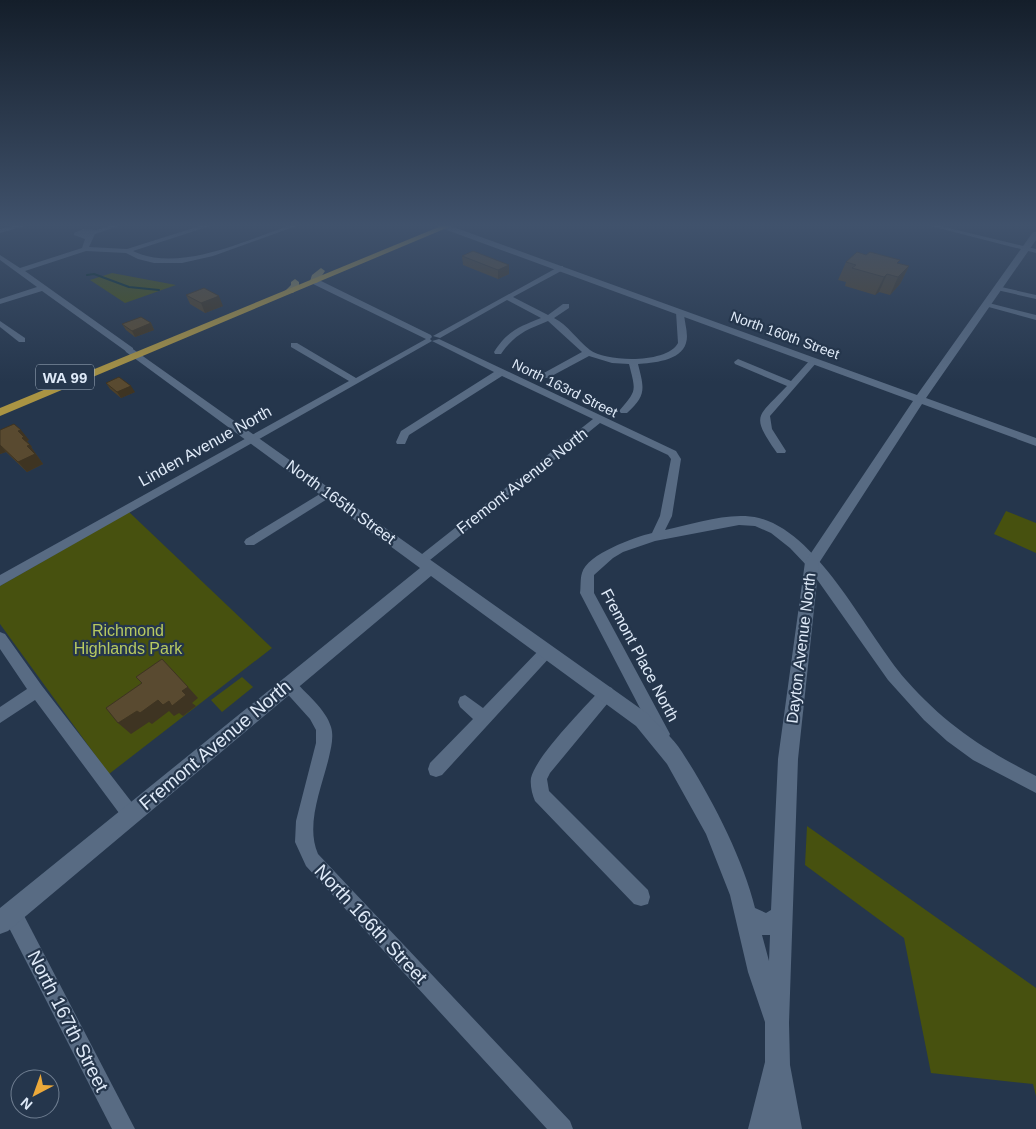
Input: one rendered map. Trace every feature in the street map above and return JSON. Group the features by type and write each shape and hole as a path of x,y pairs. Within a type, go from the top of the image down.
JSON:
{"highway":[{"name":"WA 99","path":"0,412 134,353 292,287 311,277"},
{"name":"WA 99","path":"292,287 324,277"},
{"name":"WA 99","path":"0,404 134,353"}],"main road":[{"path":"314,281 315,277"}],"street":[{"name":"North 165th Street","path":"26,277 253,438 642,720 674,756 714,828 741,895 760,972 777,1023"},
{"name":"Linden Avenue North","path":"0,581 544,277"},
{"name":"North 160th Street","path":"584,277 1036,442"},
{"name":"Dayton Avenue North","path":"762,1129 778,1062 777,1023 788,760 812,562 920,399 1009,277"},
{"name":"North 163rd Street","path":"314,281 599,420 672,453 676,459 666,516 657,535"},
{"path":"0,302 42,288"},
{"path":"1000,288 1036,297"},
{"path":"507,297 564,329 588,354 612,360 633,362 656,359 678,350 682,345 680,312"},
{"path":"988,304 1036,318"},
{"path":"498,352 512,335 547,318 566,306"},
{"path":"0,323 22,340"},
{"path":"294,345 355,381"},
{"path":"544,376 559,366 588,354"},
{"path":"624,411 638,396 639,390 633,362"},
{"path":"738,362 793,385"},
{"path":"781,451 766,430 763,422 765,415 814,362"},
{"path":"401,442 405,434 501,372"},
{"name":"Fremont Avenue North","path":"6,918 288,684 599,420"},
{"path":"250,542 328,493"},
{"name":"Fremont Place North","path":"674,756 587,593 588,573 600,560 616,549 657,535 743,520 759,522 785,537 812,562 893,676 929,715 956,740 991,762 1036,785"},
{"path":"0,638 37,691 131,815"},
{"path":"436,769 546,652"},
{"name":"North 166th Street","path":"288,684 315,714 324,728 324,743 305,820 304,842 312,860 562,1129"},
{"path":"0,716 37,691"},
{"path":"607,693 544,768 539,779 541,795 641,897"},
{"path":"465,702 483,718"},
{"path":"746,916 764,924 774,923 783,914"},
{"name":"North 167th Street","path":"6,918 124,1129"},
{"path":"778,1062 788,1129"}],"green space":[{"path":"100,277 132,277 176,285 125,303 90,280"},
{"path":"1006,511 1036,523 1036,553 994,534"},
{"name":"Richmond Highlands Park","path":"129,512 272,648 109,774 0,624 0,586"},
{"path":"242,677 253,687 222,712 211,700"},
{"path":"807,826 1036,988 1036,1096 1033,1084 931,1073 904,938 805,865"}],"building":[{"path":"204,288 219,296 201,303 186,295"},
{"path":"141,317 151,323 132,331 122,324"},
{"path":"119,377 131,386 117,392 106,383"},
{"path":"14,424 21,430 18,431 24,437 22,438 30,445 27,446 35,454 18,462 0,445 0,430"},
{"path":"162,659 188,687 182,691 186,695 172,706 169,701 163,705 158,700 140,713 137,711 118,723 106,708 142,683 136,677"}],"waterway":[{"path":"101,277 129,287 159,290"}]}
